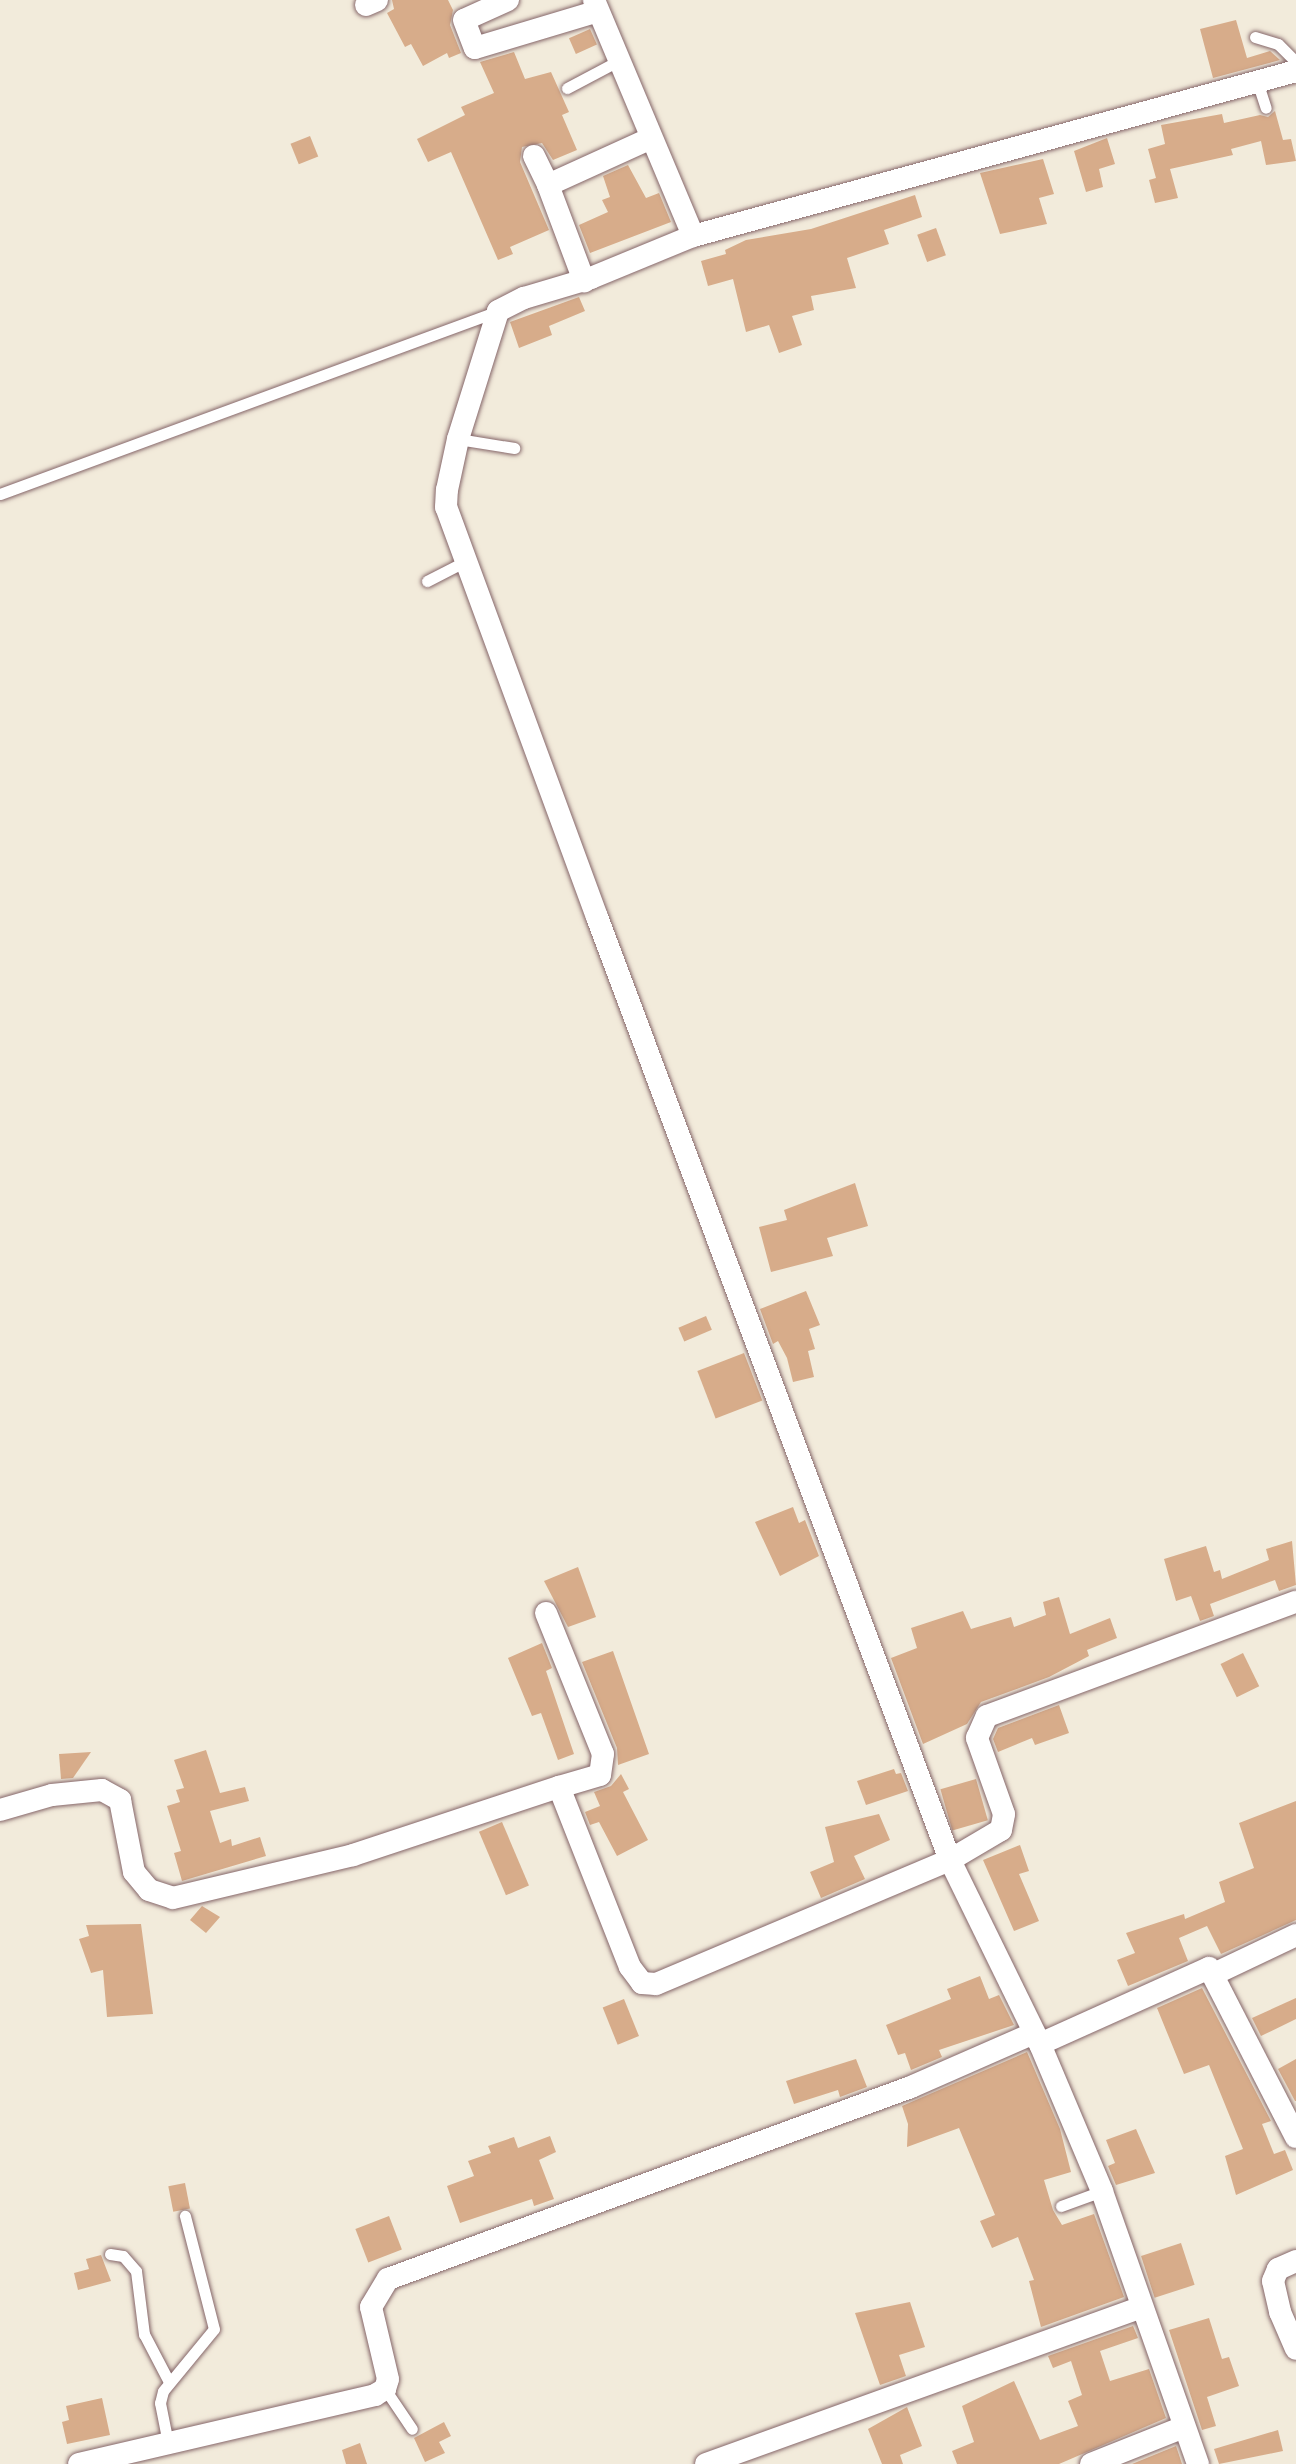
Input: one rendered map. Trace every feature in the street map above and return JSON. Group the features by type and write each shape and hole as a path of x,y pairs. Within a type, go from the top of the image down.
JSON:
{"street":[{"path":"508,0 464,20 475,48 596,6 693,236"},
{"path":"1198,2464 1102,2191 1037,2039 950,1860 446,507 448,476 498,312 524,298 584,281 693,236 1296,71"},
{"path":"548,185 650,138"},
{"path":"534,156 584,281"},
{"path":"559,1786 630,1967 642,1983 656,1984 950,1860 1001,1830 1004,1822 977,1738 987,1716 1296,1602"},
{"path":"0,1810 52,1795 102,1790 120,1800 134,1872 149,1890 174,1898 353,1855 600,1774 604,1754 546,1613"},
{"path":"1214,1974 1296,1935"},
{"path":"79,2464 375,2396 385,2389 388,2379 371,2307 388,2279 912,2087 1205,1968 1214,1974 1296,2137"},
{"path":"1296,2261 1278,2268 1274,2281 1280,2312 1296,2349"},
{"path":"706,2464 1141,2307"},
{"path":"1091,2464 1184,2427"}],"lane":[{"path":"1254,37 1278,44 1296,62"},
{"path":"567,88 620,60"},
{"path":"1257,82 1266,108"},
{"path":"0,494 498,312"},
{"path":"458,439 514,448"},
{"path":"428,581 466,561"},
{"path":"1061,2206 1102,2191"},
{"path":"168,2444 160,2403 168,2380 214,2329 185,2216"},
{"path":"110,2254 123,2256 136,2270 144,2334 168,2380"},
{"path":"385,2389 412,2430"}],"building":[{"path":"392,0 448,0 453,10 450,25 461,53 449,58 447,53 423,66 411,44 405,47 387,13 394,9"},
{"path":"1236,20 1247,58 1270,51 1280,60 1213,78 1200,29"},
{"path":"590,29 597,45 576,54 569,38"},
{"path":"514,52 525,79 551,72 569,112 562,115 577,150 553,160 542,143 522,147 520,162 549,230 510,247 513,254 498,260 451,152 428,162 417,139 465,115 461,107 494,93 480,62"},
{"path":"1275,111 1283,140 1291,139 1296,161 1266,165 1261,141 1231,149 1233,155 1170,169 1178,198 1155,203 1149,180 1156,178 1148,149 1165,144 1161,125 1222,114 1224,123 1260,115 1268,117"},
{"path":"310,136 318,156 299,164 291,144"},
{"path":"1107,138 1115,164 1099,169 1103,187 1086,192 1074,151"},
{"path":"1043,159 1054,194 1039,198 1047,224 1000,234 980,173"},
{"path":"628,165 646,198 659,193 671,222 590,253 579,225 608,212 602,200 610,197 603,176"},
{"path":"915,195 922,217 884,230 889,244 847,258 856,288 811,296 814,310 792,316 802,345 779,353 769,325 746,332 733,279 708,286 701,261 726,254 725,250 746,240 811,229"},
{"path":"936,228 946,255 927,262 917,235"},
{"path":"579,297 585,311 549,326 552,335 519,348 510,322"},
{"path":"855,1183 868,1226 827,1238 833,1256 771,1272 759,1227 787,1220 784,1210"},
{"path":"806,1291 820,1325 809,1329 815,1349 808,1351 814,1377 793,1382 787,1358 778,1341 773,1344 760,1309"},
{"path":"706,1316 712,1330 684,1342 678,1328"},
{"path":"744,1353 762,1401 716,1419 697,1371"},
{"path":"793,1507 799,1523 805,1520 819,1556 780,1576 755,1522"},
{"path":"1292,1541 1296,1585 1279,1591 1275,1580 1210,1604 1214,1616 1200,1621 1191,1596 1176,1601 1164,1559 1206,1546 1214,1572 1220,1570 1222,1579 1269,1560 1266,1549"},
{"path":"578,1567 596,1617 568,1627 544,1581"},
{"path":"1059,1597 1070,1634 1110,1618 1117,1638 1087,1650 1089,1656 1049,1677 981,1702 967,1724 923,1744 891,1658 917,1648 911,1628 963,1611 971,1629 1011,1617 1014,1627 1046,1615 1043,1602"},
{"path":"542,1643 552,1668 546,1671 574,1754 558,1760 541,1713 532,1716 508,1658"},
{"path":"613,1651 649,1754 618,1765 617,1748 582,1662"},
{"path":"1243,1653 1259,1686 1237,1697 1221,1664"},
{"path":"1059,1705 1069,1733 1035,1745 1032,1738 998,1752 993,1739 998,1728"},
{"path":"206,1750 220,1793 245,1787 249,1801 210,1811 220,1843 231,1839 232,1846 260,1837 266,1856 182,1881 174,1853 181,1851 167,1806 180,1802 176,1790 184,1788 174,1760"},
{"path":"91,1752 73,1778 61,1779 59,1754"},
{"path":"894,1769 896,1774 901,1773 908,1791 866,1805 857,1781"},
{"path":"621,1774 629,1789 623,1792 648,1840 617,1856 599,1822 590,1825 585,1812 600,1806 594,1792 611,1786"},
{"path":"976,1779 988,1820 952,1831 940,1789"},
{"path":"1296,1801 1296,1920 1221,1954 1207,1926 1179,1938 1188,1961 1128,1986 1117,1960 1135,1953 1126,1933 1184,1914 1185,1919 1225,1902 1219,1882 1254,1868 1239,1823"},
{"path":"879,1814 890,1840 854,1856 865,1879 821,1898 810,1872 834,1862 825,1827"},
{"path":"502,1822 529,1886 506,1895 479,1832"},
{"path":"1020,1845 1029,1871 1019,1874 1039,1921 1014,1931 983,1860"},
{"path":"202,1906 220,1917 206,1933 190,1920"},
{"path":"141,1924 153,2014 107,2017 103,1970 91,1973 79,1939 89,1936 86,1925"},
{"path":"980,1976 989,1999 999,1995 1014,2025 939,2050 942,2057 911,2070 905,2053 898,2055 886,2025 951,1999 947,1989"},
{"path":"1202,1988 1271,2121 1262,2124 1274,2154 1285,2150 1293,2170 1236,2195 1225,2156 1243,2149 1209,2065 1184,2074 1157,2008"},
{"path":"1296,1998 1296,2019 1261,2036 1252,2018"},
{"path":"624,1999 639,2036 618,2045 603,2008"},
{"path":"1027,2052 1060,2129 1071,2172 1044,2180 1053,2210 1062,2225 1094,2214 1124,2297 1041,2327 1029,2281 1034,2280 1018,2237 992,2248 980,2221 995,2215 959,2128 907,2147 908,2124 902,2106"},
{"path":"856,2059 867,2087 840,2097 838,2090 794,2104 786,2081"},
{"path":"1296,2059 1296,2101 1295,2101 1278,2069"},
{"path":"1136,2129 1155,2173 1116,2185 1108,2166 1115,2163 1106,2140"},
{"path":"550,2136 556,2152 539,2160 554,2199 534,2206 532,2199 460,2223 447,2186 474,2176 468,2161 491,2153 488,2146 514,2137 518,2148"},
{"path":"185,2183 190,2209 173,2212 168,2186"},
{"path":"389,2216 402,2250 368,2263 355,2229"},
{"path":"1181,2243 1195,2285 1155,2298 1141,2256"},
{"path":"101,2255 111,2281 78,2290 74,2273 89,2269 86,2259"},
{"path":"910,2302 925,2347 899,2355 906,2376 880,2385 855,2313"},
{"path":"1209,2318 1222,2359 1229,2357 1239,2386 1207,2397 1216,2426 1202,2430 1169,2330"},
{"path":"1133,2326 1138,2338 1100,2351 1110,2381 1149,2369 1166,2418 1059,2464 957,2464 952,2451 974,2442 962,2406 1014,2381 1040,2440 1078,2426 1068,2401 1082,2395 1071,2361 1053,2368 1048,2356"},
{"path":"102,2398 110,2435 67,2444 62,2422 69,2420 66,2406"},
{"path":"907,2407 922,2446 900,2455 903,2464 882,2464 868,2429"},
{"path":"444,2422 451,2436 439,2442 445,2453 425,2462 414,2438"},
{"path":"1278,2430 1283,2451 1219,2464 1214,2449"},
{"path":"360,2443 367,2464 346,2464 342,2450"},
{"path":"1176,2446 1182,2464 1132,2464"}]}
